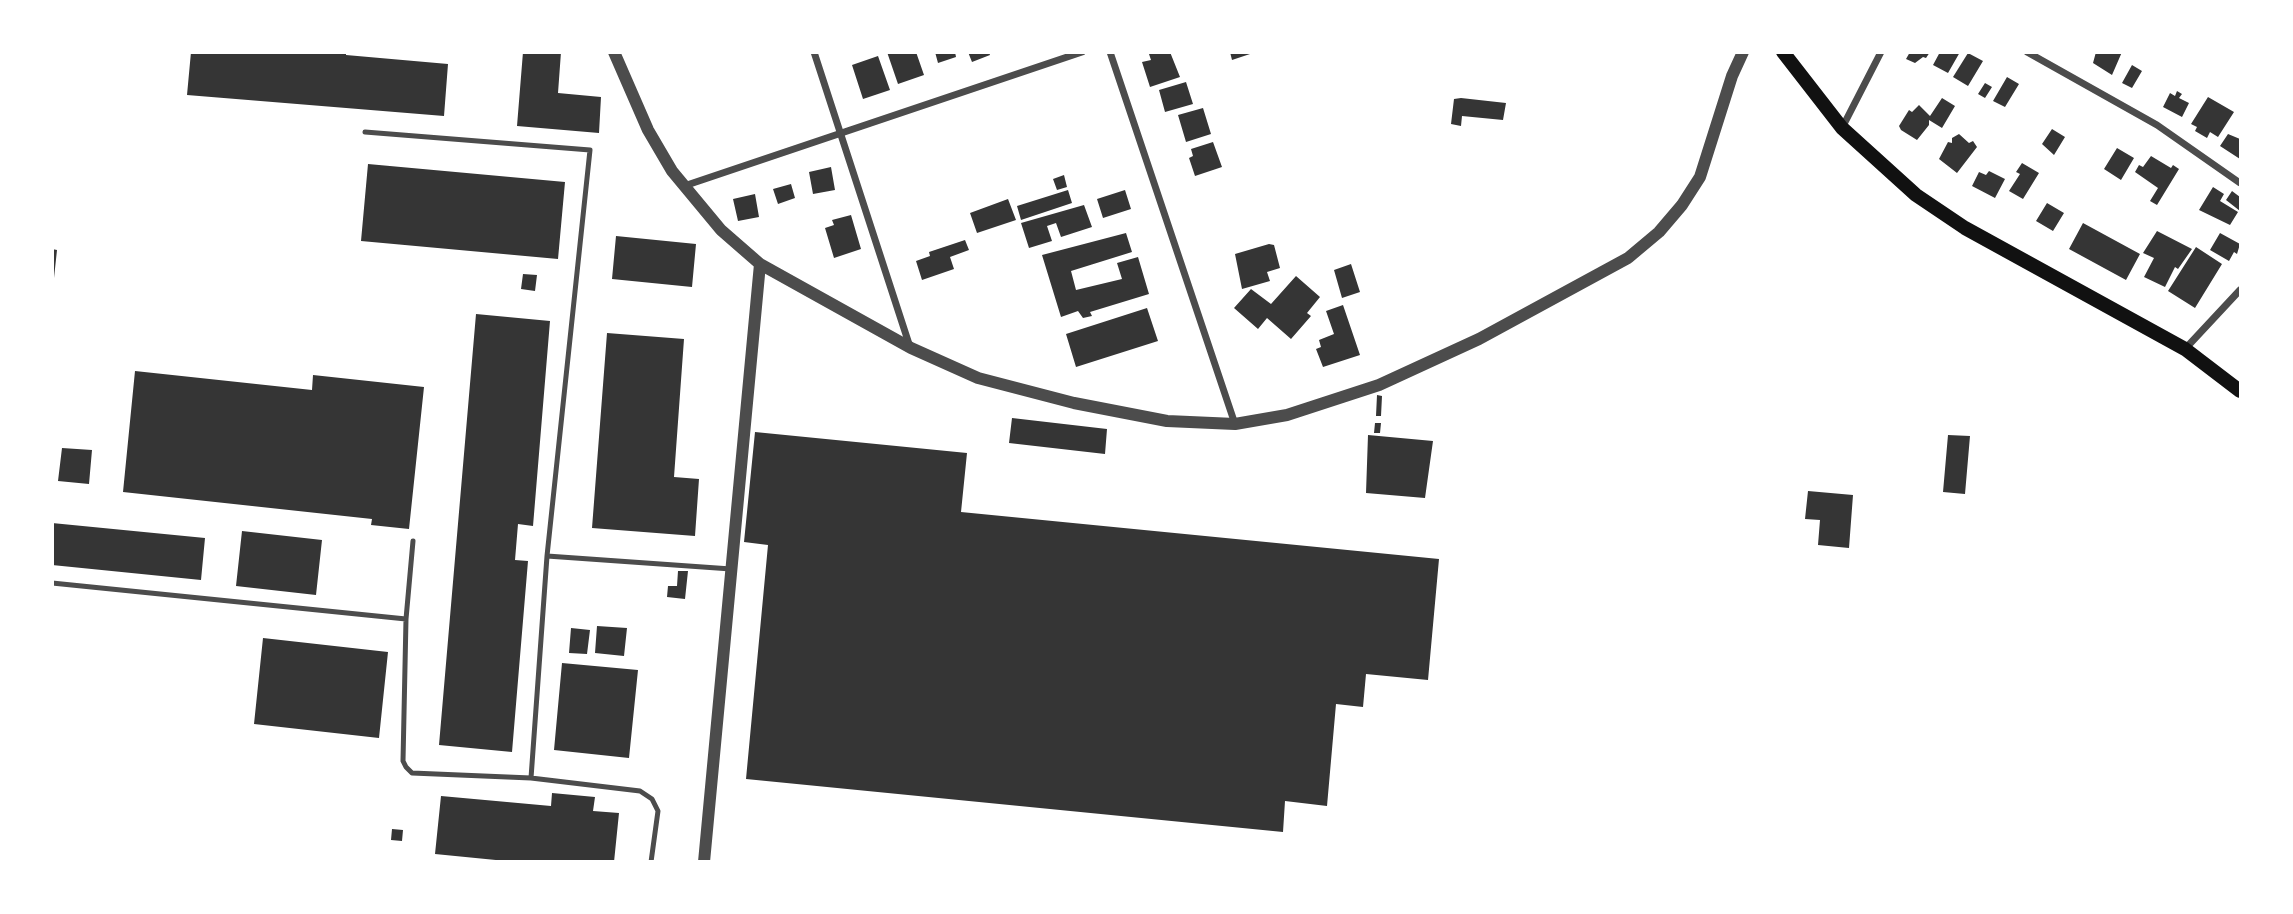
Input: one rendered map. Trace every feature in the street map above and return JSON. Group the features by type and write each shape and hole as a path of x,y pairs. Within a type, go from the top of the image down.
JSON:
{"main road":[{"path":"1783,52 1842,128 1907,187 1965,228 2185,349 2241,391"}],"street":[{"path":"614,52 654,141 684,186 721,230 760,264 911,348 978,378 1074,403 1167,421 1235,424 1287,415 1379,385 1479,339 1628,258 1659,232 1682,205 1700,177 1732,76 1744,52"},
{"path":"814,52 911,348"},
{"path":"684,186 1082,52"},
{"path":"1110,52 1235,424"},
{"path":"1842,128 1881,52"},
{"path":"2027,52 2157,125 2241,183"},
{"path":"704,862 760,264"},
{"path":"2185,349 2241,290"}],"lane":[{"path":"365,132 590,150 547,556 531,778"},
{"path":"414,541 406,619 403,761 406,767 412,773 531,778 640,791 652,799 657,811 651,862"},
{"path":"547,556 731,569"},
{"path":"52,583 406,619"}],"building":[{"path":"191,52 346,52 346,55 448,64 444,116 187,95"},
{"path":"523,52 561,52 558,93 601,97 599,133 517,126"},
{"path":"887,52 916,52 924,75 898,84"},
{"path":"935,52 955,52 956,57 938,63"},
{"path":"968,52 989,52 990,55 972,62"},
{"path":"1170,52 1180,77 1150,87 1142,62 1151,60 1149,54"},
{"path":"1230,52 1253,52 1253,53 1232,60"},
{"path":"1910,52 1930,52 1926,58 1923,57 1915,63 1906,59"},
{"path":"1940,52 1960,52 1948,73 1933,65"},
{"path":"2096,52 2122,52 2112,75 2093,63"},
{"path":"1968,53 1983,61 1968,86 1953,77"},
{"path":"878,56 890,90 863,99 852,65"},
{"path":"2132,65 2142,71 2132,88 2122,83"},
{"path":"2007,77 2019,84 2005,107 1993,101"},
{"path":"1186,82 1193,104 1165,112 1159,90"},
{"path":"1985,83 1992,87 1985,98 1978,94"},
{"path":"2177,91 2182,94 2179,98 2189,103 2182,117 2163,107 2170,93 2175,96"},
{"path":"2208,97 2234,112 2218,137 2210,132 2207,138 2195,131 2197,127 2191,124"},
{"path":"1942,98 1955,106 1942,128 1929,120 1929,125 1917,140 1901,130 1899,126 1909,110 1912,112 1919,105 1930,116"},
{"path":"1454,99 1506,103 1503,120 1462,116 1461,126 1451,124"},
{"path":"1203,108 1211,134 1186,142 1178,115"},
{"path":"2052,129 2065,137 2054,155 2042,144"},
{"path":"1959,134 1969,143 1973,141 1977,147 1957,173 1939,159 1948,142 1952,143 1952,138"},
{"path":"2228,134 2240,139 2240,159 2220,146"},
{"path":"1213,142 1222,167 1195,176 1189,158 1193,156 1191,149"},
{"path":"2117,148 2134,158 2121,180 2104,169"},
{"path":"2151,156 2171,168 2173,165 2179,169 2157,205 2150,201 2158,188 2135,172 2139,165 2143,167"},
{"path":"2022,163 2039,173 2023,199 2009,191 2020,174 2016,172"},
{"path":"368,164 565,182 558,259 361,241"},
{"path":"831,167 835,190 813,194 809,172"},
{"path":"1989,171 2005,179 1995,198 1972,186 1979,172 1986,175"},
{"path":"1064,175 1067,187 1057,190 1053,179"},
{"path":"791,184 795,198 778,204 773,189"},
{"path":"2213,187 2224,194 2220,201 2238,212 2230,225 2199,210"},
{"path":"1068,190 1072,203 1021,220 1017,206"},
{"path":"1125,190 1131,209 1103,218 1097,199"},
{"path":"2232,191 2240,197 2240,211 2226,200"},
{"path":"755,194 759,217 738,221 733,199"},
{"path":"1008,199 1016,220 977,233 970,213"},
{"path":"2047,203 2064,213 2053,231 2036,221"},
{"path":"1084,205 1092,227 1061,237 1056,223 1047,226 1052,241 1029,248 1021,223"},
{"path":"851,215 861,249 834,258 825,228 834,225 832,220"},
{"path":"2083,223 2140,254 2126,280 2069,249"},
{"path":"2157,231 2192,249 2178,269 2175,267 2165,287 2144,277 2154,258 2143,253"},
{"path":"1126,233 1132,252 1071,271 1076,290 1122,279 1117,263 1138,257 1149,294 1090,312 1092,316 1083,318 1078,311 1061,317 1042,255"},
{"path":"2220,233 2240,244 2237,254 2234,252 2229,261 2210,250"},
{"path":"616,236 696,244 692,287 612,279"},
{"path":"965,240 969,250 950,257 954,269 922,280 916,261 930,256 929,252"},
{"path":"1274,245 1280,268 1267,272 1270,281 1242,289 1235,254"},
{"path":"2196,247 2222,264 2195,308 2168,291"},
{"path":"52,249 57,250 54,278 52,278"},
{"path":"1351,264 1360,292 1342,298 1334,270"},
{"path":"523,274 537,275 535,291 521,289"},
{"path":"1296,276 1320,297 1307,313 1311,316 1291,339 1267,318 1258,329 1234,308 1251,289 1271,304"},
{"path":"1343,305 1360,355 1323,367 1316,349 1321,347 1319,340 1334,334 1326,311"},
{"path":"1147,308 1158,341 1076,367 1066,334"},
{"path":"476,314 550,321 533,526 518,524 515,560 528,561 512,752 439,745"},
{"path":"607,333 684,339 674,477 699,479 695,536 592,528"},
{"path":"135,371 312,390 313,375 424,387 409,529 371,525 372,519 123,492"},
{"path":"1377,395 1382,396 1381,416 1376,416"},
{"path":"1012,418 1107,429 1105,454 1009,443"},
{"path":"1375,423 1381,423 1380,433 1374,433"},
{"path":"755,432 967,453 961,512 1439,559 1428,680 1366,674 1363,707 1336,704 1327,806 1285,801 1283,832 746,779 768,545 744,542"},
{"path":"1368,435 1433,441 1425,498 1366,493"},
{"path":"1948,435 1970,436 1965,494 1943,492"},
{"path":"62,448 92,450 89,484 58,481"},
{"path":"1808,491 1853,495 1849,548 1818,545 1820,520 1805,519"},
{"path":"52,523 205,538 201,580 52,565"},
{"path":"242,531 322,540 316,595 236,586"},
{"path":"678,571 688,571 685,599 667,597 668,586 677,586"},
{"path":"597,626 627,628 624,656 595,653"},
{"path":"571,628 590,630 587,654 569,653"},
{"path":"263,638 388,652 379,738 254,724"},
{"path":"562,663 638,670 629,758 554,750"},
{"path":"552,793 595,797 593,811 619,813 614,862 516,862 435,854 441,796 551,806"},
{"path":"392,829 403,830 402,841 391,840"}]}
